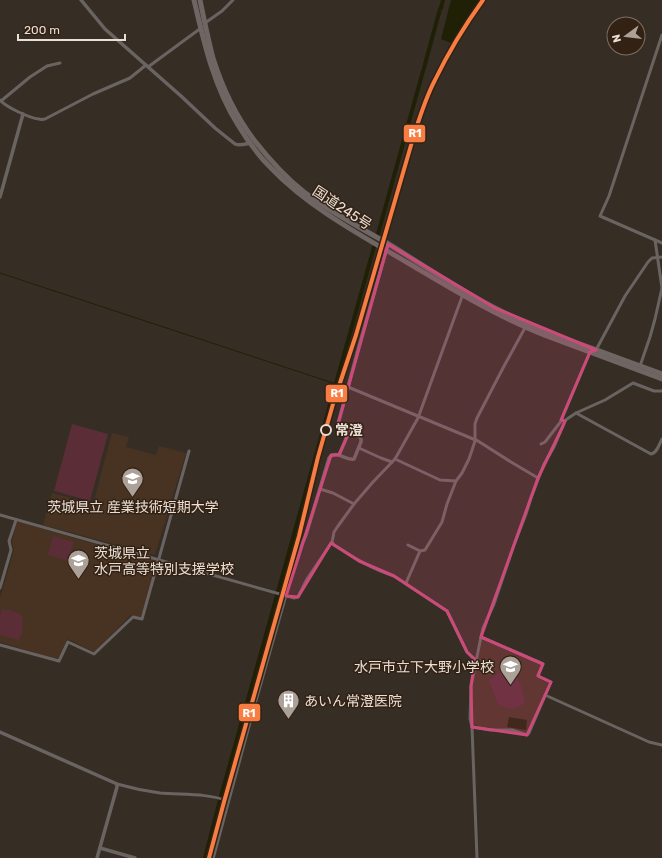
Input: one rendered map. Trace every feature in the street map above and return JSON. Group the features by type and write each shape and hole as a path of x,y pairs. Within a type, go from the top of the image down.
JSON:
{"highway":[{"name":"国道245号","path":"194,0 209,60 219,89 232,115 271,168 301,195 386,250 463,294 495,308 526,326 562,342 662,379"},
{"name":"国道245号","path":"200,0 214,59 221,79 252,141 283,173 320,204 388,244 463,294"},
{"name":"国道245号","path":"526,326 662,374"}],"street":[{"path":"81,0 105,29 229,140 237,145 252,141"},
{"path":"205,23 222,11 233,0"},
{"path":"60,63 47,66 37,72 0,101 23,114 38,119 45,119 106,88 130,78 201,28"},
{"path":"662,36 609,196 600,216 662,243"},
{"path":"0,197 23,114"},
{"path":"640,366 650,337 662,288 655,240"},
{"path":"213,858 298,552 306,535 329,458 334,454 350,460 354,459 362,439 342,429 338,424 388,244"},
{"path":"477,858 472,727 470,719 471,686 483,628 494,604 526,514 530,498 544,464 554,447 564,421 563,416 590,352 596,350 625,296 648,262 652,258 662,257"},
{"path":"0,515 286,596 294,598 298,597 307,579 332,542 334,532 338,526 354,504 393,460 418,418 463,294"},
{"path":"408,545 420,551 425,550 442,522 456,481 469,459 474,441 475,424 477,418 526,326"},
{"path":"541,444 545,442 564,421 571,416 598,403 633,383 654,391 662,392"},
{"path":"348,387 474,441 538,478"},
{"path":"576,413 651,454 658,447 662,439"},
{"path":"339,455 349,432"},
{"path":"359,448 381,458 393,460 440,480 456,481"},
{"path":"0,644 58,661 68,642 94,654 133,617 142,620 189,452"},
{"path":"320,489 354,504"},
{"path":"0,588 12,550 9,542 16,520"},
{"path":"332,542 334,545 359,561 394,576 406,583 447,611 467,652 476,660"},
{"path":"406,583 420,551"},
{"path":"472,727 490,730 512,730 527,735 551,682 540,677 538,674 543,664 481,637"},
{"path":"545,695 649,742 662,745"},
{"path":"0,732 116,784 160,793 207,796 221,798 228,801"},
{"path":"97,858 117,788 116,784"},
{"path":"100,848 135,858"}],"highlighted area":[{"path":"388,244 495,308 596,350 590,352 561,420 565,421 538,478 481,637 543,664 538,676 551,682 527,735 472,727 471,686 475,660 467,652 447,611 394,576 359,561 331,543 298,597 286,596 331,455 339,455 349,432 338,424"}],"shaded area":[{"path":"451,0 479,0 451,43 441,39"},
{"path":"72,424 108,434 90,501 54,491"},
{"name":"茨城県立 産業技術短期大学","path":"112,433 129,437 126,447 156,455 159,446 186,453 155,555 43,525 52,493 93,504"},
{"name":"茨城県立 水戸高等特別支援学校","path":"19,522 155,560 156,563 141,616 138,617 131,615 94,652 68,639 58,658 55,659 0,642 0,598 14,550 12,541 16,523"},
{"path":"53,536 74,542 68,561 48,555"},
{"path":"2,609 13,611 23,617 23,631 19,640 0,635 0,615"},
{"name":"水戸市立下大野小学校","path":"484,640 541,664 537,675 538,678 548,683 527,733 512,729 481,727 473,723 471,716 474,672 482,641"},
{"path":"509,670 519,680 525,703 513,708 508,708 498,704 489,680"},
{"path":"509,717 527,720 526,730 507,727"}],"waterway":[{"path":"441,8 443,0"},
{"path":"424,68 440,9"},
{"path":"378,234 423,71"},
{"path":"205,858 374,247"},
{"path":"0,273 336,384"}],"transit line":[{"name":"R1","path":"209,858 299,536 318,457 333,404 356,335 416,128 426,100 440,69 483,0"}],"place":[{"name":"常澄","path":"326,430"},
{"name":"茨城県立 産業技術短期大学","path":"133,498"},
{"name":"茨城県立 水戸高等特別支援学校","path":"78,580"},
{"name":"水戸市立下大野小学校","path":"510,686"},
{"name":"あいん常澄医院","path":"289,720"}]}
